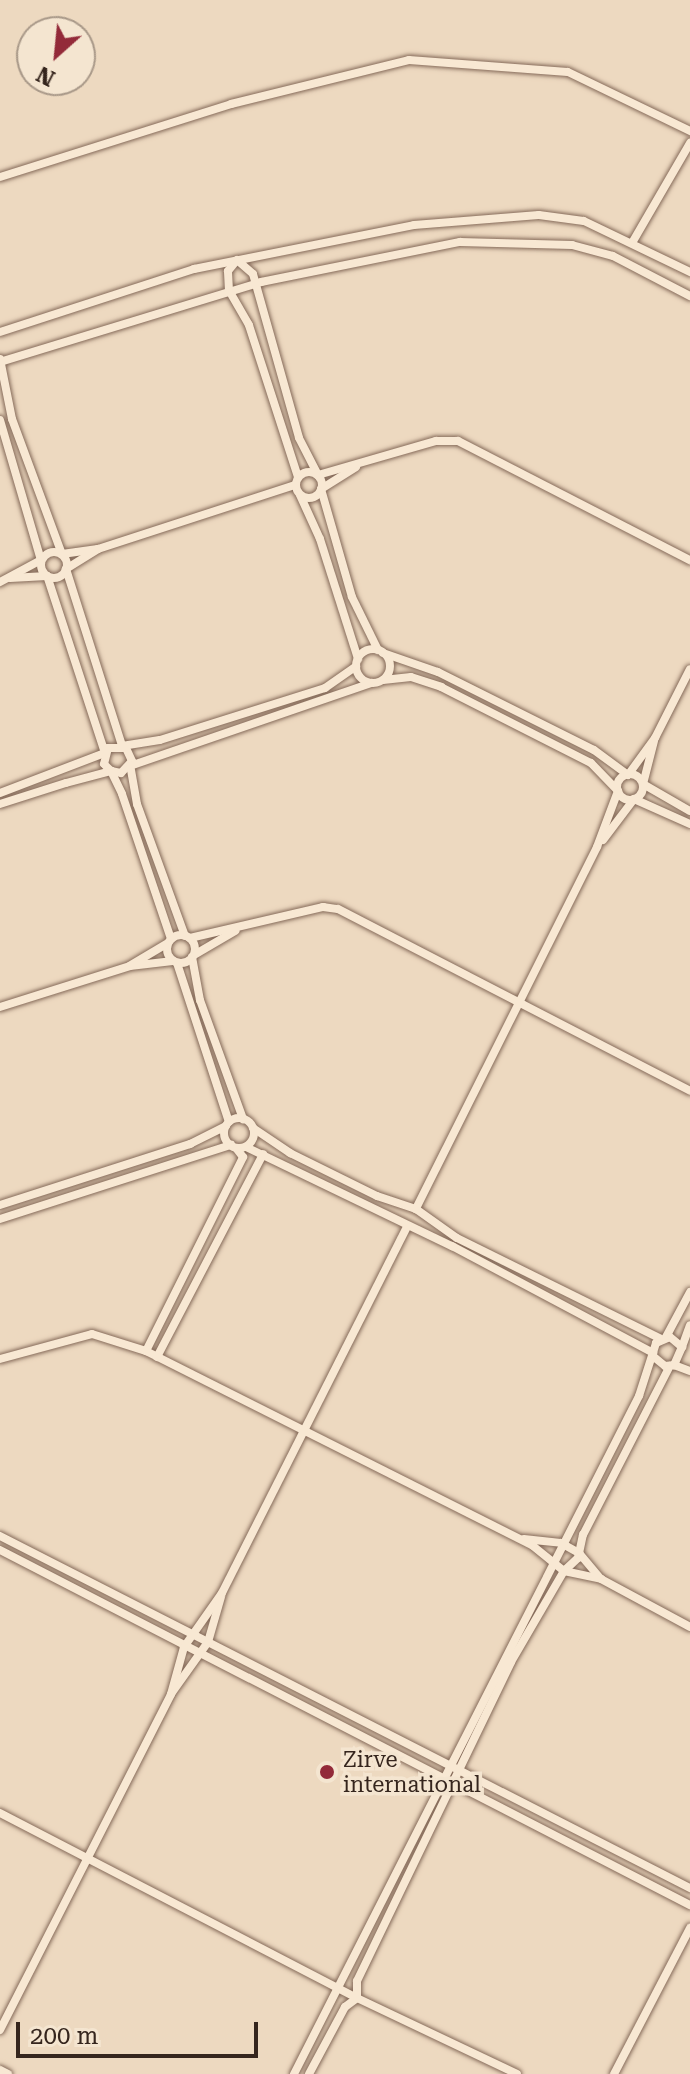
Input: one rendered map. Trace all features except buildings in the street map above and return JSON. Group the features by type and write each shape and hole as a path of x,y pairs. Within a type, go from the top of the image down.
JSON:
{"street":[{"path":"0,177 231,104 409,60 568,72 690,131"},
{"path":"632,243 690,143"},
{"path":"0,332 237,260 414,225 539,215 584,221 690,272"},
{"path":"690,296 613,256 523,240 460,242 256,283 0,361 12,419 62,554 74,607 122,746 131,756 137,804 187,937 200,1000 243,1119 290,1153 377,1196 416,1209 508,1270 672,1365 690,1371"},
{"path":"237,260 249,266 256,283 299,438 318,475 352,597 390,668 383,680"},
{"path":"237,260 228,271 229,291 249,325 300,495 339,601 360,677 371,683"},
{"path":"0,420 41,560 105,753 104,764 111,771 170,941 228,1124 243,1157 146,1351"},
{"path":"0,582 41,560 51,551 62,554 98,549 297,481 308,471 318,475 356,467 436,441 458,441 690,560"},
{"path":"300,495 313,497 356,467"},
{"path":"10,578 58,577 98,549"},
{"path":"339,601 352,597"},
{"path":"0,804 122,746 160,740 325,688 367,650 381,651 452,679 594,750 628,775 690,811"},
{"path":"416,1209 597,847 618,791 618,783 628,775 655,738 690,669"},
{"path":"0,793 130,766 371,683 411,677 441,687 591,763 618,791 690,824"},
{"path":"597,847 643,784 655,738"},
{"path":"130,966 170,941 238,930 323,907 338,909 690,1091"},
{"path":"0,1007 130,966 175,962 193,956 238,930"},
{"path":"0,1205 190,1144 243,1119"},
{"path":"238,1147 253,1128"},
{"path":"0,1219 238,1147 263,1154 407,1226 663,1338 685,1351"},
{"path":"157,1357 263,1154"},
{"path":"0,2030 85,1854 171,1694 208,1642 222,1593 407,1226"},
{"path":"294,2074 552,1557 604,1463 654,1355 690,1292"},
{"path":"357,1998 357,1981 455,1786 511,1662 564,1571 579,1553 616,1469 672,1365 685,1351 690,1325"},
{"path":"0,1359 92,1334 146,1351 516,1538 552,1557 564,1571 601,1579 690,1627"},
{"path":"604,1463 616,1469"},
{"path":"0,1536 192,1630 208,1642 690,1888"},
{"path":"516,1538 561,1543 579,1553 601,1579"},
{"path":"0,1550 690,1905"},
{"path":"171,1694 192,1630 222,1593"},
{"path":"0,1813 85,1854 357,1998 517,2074"},
{"path":"390,1886 400,1892"},
{"path":"614,2074 690,1928"},
{"path":"309,2074 345,2007 357,1998"},
{"path":"0,2070 8,2074"}],"place":[{"name":"Zirve international","path":"327,1772"}]}
